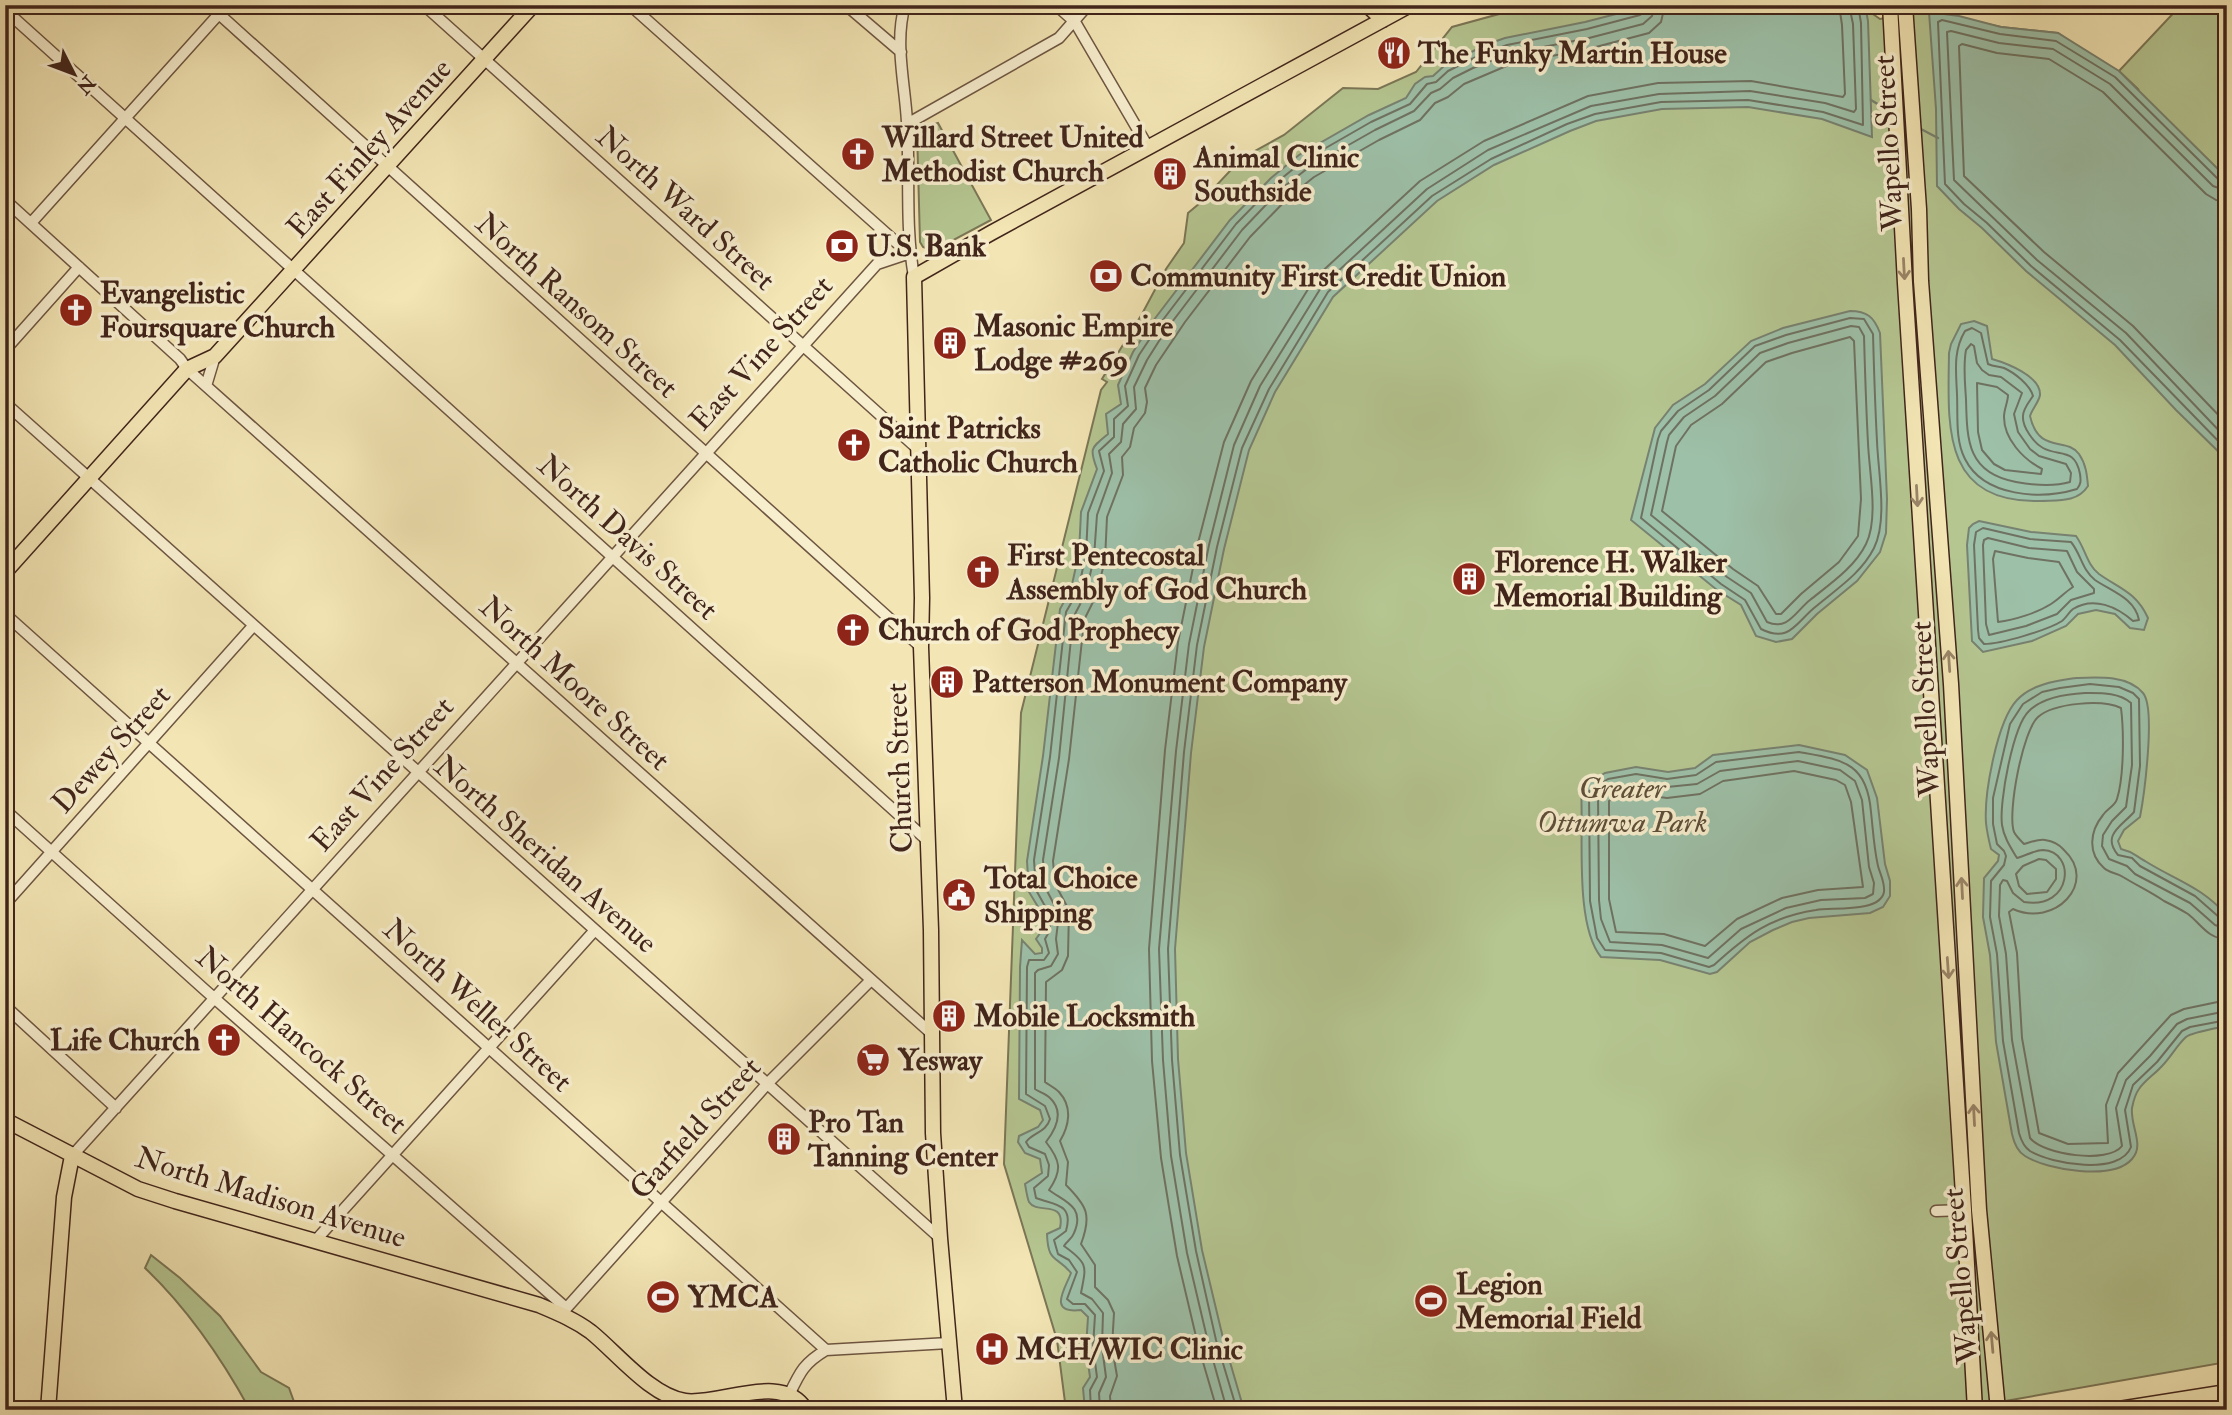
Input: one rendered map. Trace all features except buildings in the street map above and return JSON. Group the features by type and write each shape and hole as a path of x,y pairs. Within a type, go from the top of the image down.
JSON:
{"main road":[{"name":"East Finley Avenue","path":"215,356 533,5"},
{"path":"1367,5 1383,20"},
{"path":"914,277 1410,5"},
{"name":"Wapello Street","path":"1890,5 1928,672 1975,1410"},
{"name":"Wapello Street","path":"1905,5 1919,209 1921,281 1951,697 1979,1210 1998,1410"},
{"name":"Church Street","path":"914,277 933,1133 956,1410"},
{"path":"5,572 187,369 215,356"},
{"name":"North Madison Avenue","path":"5,1120 138,1189 491,1289"},
{"path":"48,1410 64,1198 72,1156"},
{"name":"North Hancock Street","path":"491,1289 564,1311 662,1394 686,1402 762,1391 789,1395"},
{"path":"2113,1410 2227,1392"},
{"path":"789,1395 799,1399 806,1410"}],"street":[{"name":"North Ransom Street","path":"209,5 223,10 388,167 922,647"},
{"name":"North Ward Street","path":"424,5 918,449"},
{"path":"630,5 897,243"},
{"path":"846,5 901,52"},
{"name":"Church Street","path":"905,5 901,21 901,52 907,124 910,253 914,277"},
{"path":"1056,5 1075,22 1148,147"},
{"path":"907,124 1059,38 1088,5"},
{"name":"North Davis Street","path":"5,10 928,841"},
{"path":"31,223 223,10"},
{"name":"North Moore Street","path":"5,200 180,359 187,369 931,1034"},
{"name":"East Vine Street","path":"72,1156 877,264 910,253"},
{"path":"5,350 79,267"},
{"path":"206,386 215,356"},
{"name":"North Sheridan Avenue","path":"5,403 940,1238"},
{"name":"North Weller Street","path":"5,614 826,1350"},
{"name":"Dewey Street","path":"5,904 253,626"},
{"name":"North Hancock Street","path":"5,810 392,1154 564,1311"},
{"path":"316,1240 595,930"},
{"name":"Garfield Street","path":"564,1311 768,1083 871,980"},
{"path":"5,1006 116,1108"},
{"path":"1936,1211 1964,1210"},
{"path":"789,1395 799,1373 809,1360 826,1350 949,1343"}],"green space":[{"name":"Greater Ottumwa Park","path":"1532,5 1860,5 1880,19 1925,10 2001,27 2058,33 2139,90 2119,71 2181,5 2227,5 2227,1362 1954,1410 1066,1410 1057,1340 1004,1164 1021,713 1101,390 1107,382 1102,379 1184,243 1188,213 1242,158 1284,135 1343,88 1378,89 1416,72 1452,27"},
{"path":"938,123 991,220 933,251 923,247 920,242 917,129"},
{"path":"151,1255 220,1316 261,1372 289,1388 297,1410 250,1410 203,1335 145,1268"}],"water":[{"path":"1651,5 1865,5 1868,21 1872,137 1822,119 1748,107 1662,109 1596,121 1494,165 1437,201 1333,297 1275,392 1249,450 1224,549 1204,647 1191,753 1175,949 1178,1059 1186,1153 1202,1250 1244,1410 1085,1410 1083,1388 1090,1377 1086,1348 1088,1317 1081,1310 1064,1308 1061,1304 1071,1273 1051,1255 1047,1234 1060,1228 1061,1219 1055,1210 1033,1206 1029,1202 1025,1184 1042,1173 1040,1159 1025,1153 1018,1142 1019,1136 1038,1127 1043,1120 1040,1110 1019,1099 1020,967 1022,940 1035,954 1042,953 1036,939 1043,929 1043,915 1029,892 1027,861 1043,756 1060,609 1071,589 1079,553 1081,512 1097,469 1092,452 1098,442 1108,434 1106,414 1121,404 1118,385 1133,352 1153,321 1230,220 1271,178 1299,155 1369,115 1406,98 1415,84 1425,77 1433,76 1444,66 1485,45 1505,38"},
{"path":"1929,12 1959,16 2001,27 2058,33 2119,71 2227,178 2227,460 2115,345 2026,271 1937,186 1936,109"},
{"path":"1850,311 1869,316 1880,333 1886,533 1880,552 1857,581 1792,639 1776,642 1756,636 1741,605 1717,590 1631,520 1655,428 1673,405 1705,384 1751,341 1783,328"},
{"path":"1974,321 1987,326 1992,359 2022,371 2039,388 2040,395 2030,416 2040,436 2074,449 2079,454 2086,470 2088,486 2073,498 2040,501 2008,498 1984,489 1967,474 1957,455 1951,432 1949,353 1961,324"},
{"path":"1979,521 2031,532 2076,536 2095,570 2138,602 2148,618 2144,630 2130,628 2115,614 2096,610 2078,614 2066,626 2032,641 1983,652 1972,641 1967,545 1969,528"},
{"path":"2060,680 2121,680 2137,687 2147,702 2148,753 2140,817 2124,830 2118,841 2121,849 2198,891 2227,916 2227,1026 2186,1037 2144,1083 2132,1108 2137,1141 2136,1154 2123,1166 2096,1171 2064,1169 2035,1161 2018,1150 2015,1144 1996,1042 1990,955 1983,917 1984,878 1998,861 1999,855 1991,849 1986,810 1993,758 2003,724 2017,700 2030,690"},
{"path":"1799,745 1845,755 1867,770 1877,798 1885,864 1890,881 1890,896 1883,907 1870,913 1792,922 1750,942 1717,972 1710,974 1660,960 1601,957 1587,923 1584,901 1581,788 1605,773 1636,767 1668,772 1695,768 1713,755"}],"waterway":[{"path":"1871,100 1889,111"},
{"path":"1919,128 1938,138"}],"place":[{"name":"The Funky Martin House","path":"1394,53"},
{"name":"Willard Street United Methodist Church","path":"858,154"},
{"name":"Animal Clinic Southside","path":"1170,174"},
{"name":"U.S. Bank","path":"842,246"},
{"name":"Community First Credit Union","path":"1106,276"},
{"name":"Evangelistic Foursquare Church","path":"76,310"},
{"name":"Masonic Empire Lodge #269","path":"950,343"},
{"name":"Saint Patricks Catholic Church","path":"854,445"},
{"name":"First Pentecostal Assembly of God Church","path":"983,572"},
{"name":"Florence H. Walker Memorial Building","path":"1469,579"},
{"name":"Church of God Prophecy","path":"853,630"},
{"name":"Patterson Monument Company","path":"947,682"},
{"name":"Total Choice Shipping","path":"959,895"},
{"name":"Mobile Locksmith","path":"949,1016"},
{"name":"Life Church","path":"224,1040"},
{"name":"Yesway","path":"873,1060"},
{"name":"Pro Tan Tanning Center","path":"784,1139"},
{"name":"YMCA","path":"663,1297"},
{"name":"Legion Memorial Field","path":"1431,1301"},
{"name":"MCH/WIC Clinic","path":"992,1349"}]}
